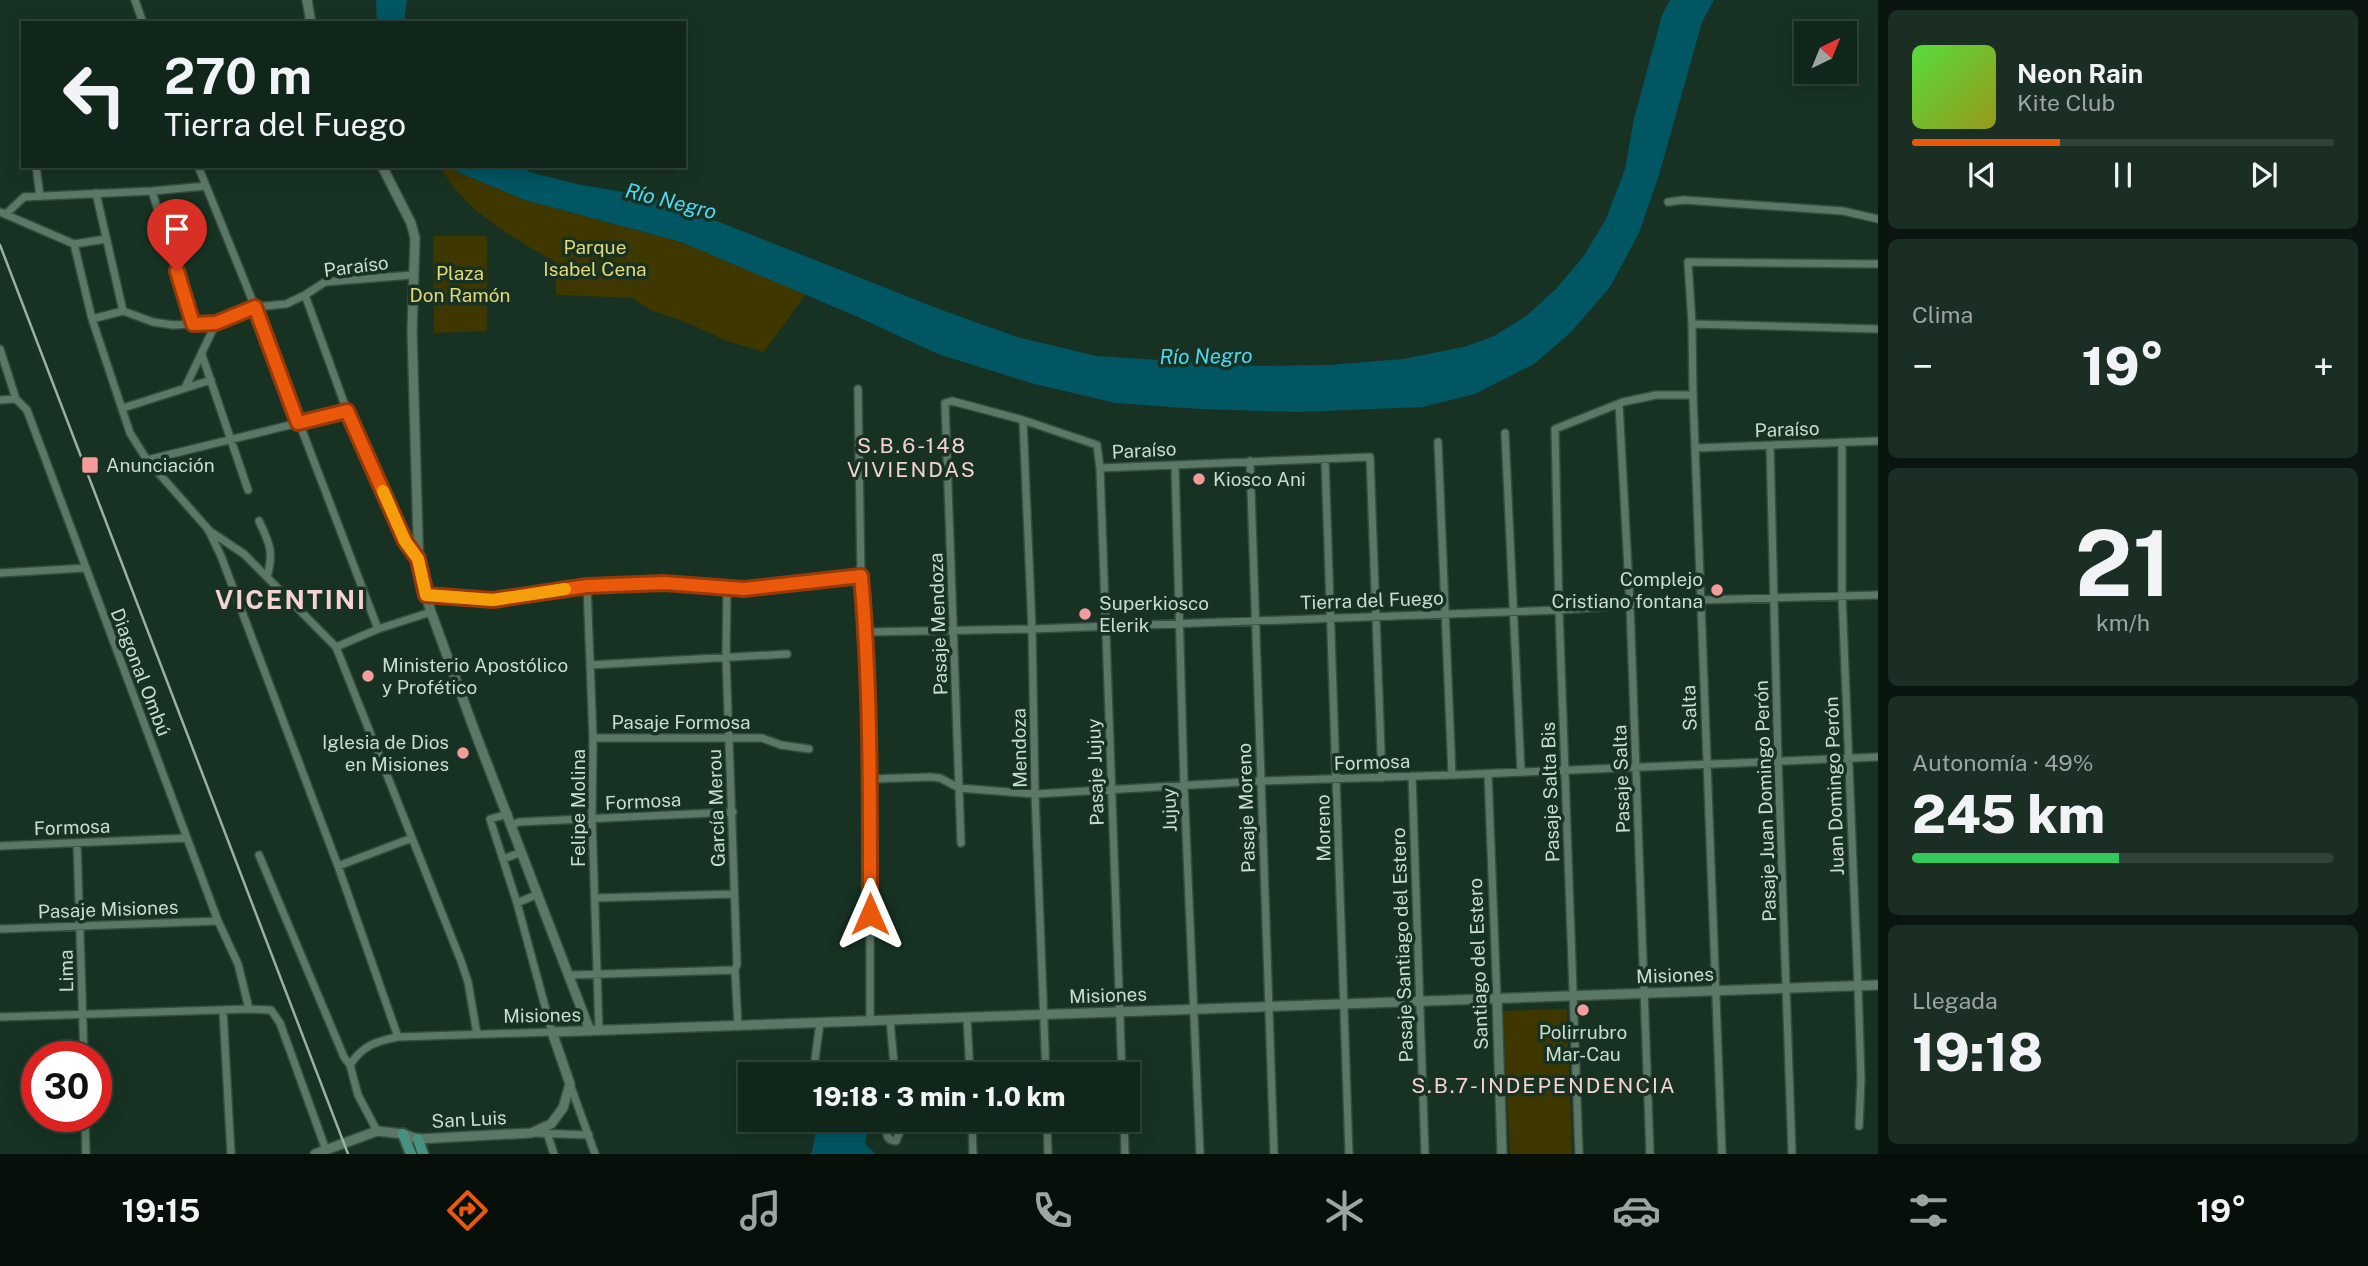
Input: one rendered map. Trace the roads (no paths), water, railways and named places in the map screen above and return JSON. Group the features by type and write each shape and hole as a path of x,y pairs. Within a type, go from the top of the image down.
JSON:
{"main road":[{"path":"403,1134 411,1154"},
{"path":"418,1139 423,1154"}],"street":[{"path":"135,0 142,21"},
{"path":"307,0 311,21"},
{"path":"36,168 40,196"},
{"path":"199,168 378,629"},
{"path":"383,169 411,223 415,238 412,275 418,559 426,595 538,894 594,1031"},
{"path":"106,239 74,244 3,213 24,197 206,186"},
{"path":"152,191 193,324"},
{"path":"92,319 123,311 96,193"},
{"path":"1668,202 1684,200 1843,211 1878,219"},
{"path":"74,244 92,319 130,433 147,460 208,529 244,554 336,647 468,982 477,1034"},
{"name":"Salta","path":"1722,1154 1688,262 1878,264"},
{"name":"Paraíso","path":"123,311 153,322 216,323 255,307 286,304 325,282 412,275"},
{"path":"305,295 347,411 405,541 418,559"},
{"path":"185,388 216,323"},
{"path":"1692,324 1878,328"},
{"name":"Diagonal Ombú","path":"0,349 16,399 27,410 218,920 238,964 249,1009"},
{"path":"202,355 229,441 248,490"},
{"path":"123,408 211,380"},
{"path":"858,389 861,576 866,632 870,779 870,1021"},
{"path":"1619,404 1656,395 1693,395"},
{"path":"0,400 16,399"},
{"name":"Paraíso","path":"946,403 964,403 1097,445 1100,468 1370,457 1376,616"},
{"name":"Pasaje Mendoza","path":"946,403 961,844"},
{"name":"Pasaje Salta Bis","path":"1579,1154 1555,429 1619,404"},
{"name":"Pasaje Salta","path":"1619,404 1630,605 1650,1154"},
{"path":"147,460 347,411"},
{"name":"Mendoza","path":"1023,420 1046,1062"},
{"path":"1505,433 1521,772"},
{"name":"Paraíso","path":"1696,448 1878,441"},
{"path":"1438,442 1452,775"},
{"name":"Juan Domingo Perón","path":"1842,443 1842,596 1861,1079 1859,1126"},
{"name":"Pasaje Juan Domingo Perón","path":"1770,446 1792,1154"},
{"name":"Moreno","path":"1325,458 1349,1154"},
{"name":"Pasaje Moreno","path":"1250,461 1274,1154"},
{"name":"Jujuy","path":"1175,464 1184,785 1200,1154"},
{"name":"Pasaje Jujuy","path":"1100,468 1122,1062"},
{"path":"260,521 271,546 272,560 267,577"},
{"path":"208,529 221,556 338,866 398,1037"},
{"path":"0,573 85,568"},
{"path":"426,595 493,600 587,586 664,583 727,589 861,576"},
{"name":"Felipe Molina","path":"587,586 593,738 596,975 594,1031"},
{"name":"García Merou","path":"727,589 726,659 738,1026"},
{"name":"Tierra del Fuego","path":"866,632 1032,629 1559,610 1701,600 1878,595"},
{"path":"336,647 378,629 431,612"},
{"path":"1376,616 1382,778"},
{"path":"590,665 787,654"},
{"name":"Pasaje Formosa","path":"593,738 762,737 780,745 809,749"},
{"name":"Formosa","path":"870,779 930,777 940,778 959,788 1035,794 1261,781 1878,757"},
{"name":"Santiago del Estero","path":"1488,774 1502,1154"},
{"name":"Pasaje Santiago del Estero","path":"1412,776 1425,1154"},
{"name":"Formosa","path":"512,825 519,822 733,812"},
{"path":"508,814 490,819 517,903 552,1032 595,1154"},
{"name":"Formosa","path":"0,846 187,838"},
{"path":"338,866 412,838"},
{"name":"Lima","path":"77,843 83,1041"},
{"path":"503,859 522,852"},
{"path":"259,855 344,1057 350,1065 358,1095 377,1131"},
{"path":"517,903 538,894"},
{"path":"595,898 734,894"},
{"name":"Pasaje Misiones","path":"0,929 218,920"},
{"path":"570,975 735,970"},
{"name":"Misiones","path":"350,1065 358,1052 368,1046 377,1041 398,1037 1878,985"},
{"path":"223,1010 231,1154"},
{"path":"0,1017 271,1010 280,1023 326,1150"},
{"path":"967,1018 969,1062"},
{"path":"890,1021 894,1062"},
{"path":"815,1062 820,1023"},
{"path":"531,1133 551,1124 563,1108 569,1084"},
{"name":"San Luis","path":"315,1154 377,1131 418,1139 531,1133 589,1135"},
{"path":"85,1132 86,1154"},
{"path":"886,1132 891,1141 897,1141 900,1132"},
{"path":"972,1132 973,1154"},
{"path":"1047,1132 1048,1154"},
{"path":"1124,1132 1125,1154"},
{"path":"547,1133 554,1154"}],"water":[{"path":"376,0 407,0 404,21 377,21"},
{"path":"1670,0 1714,0 1702,22 1659,175 1639,233 1610,287 1571,332 1534,364 1475,394 1422,407 1299,412 1199,409 1115,403 1031,383 938,354 681,242 525,200 453,168 520,168 581,185 652,197 1017,337 1096,356 1258,366 1329,365 1403,359 1464,347 1494,336 1526,316 1556,289 1583,257 1606,219 1625,169 1634,119 1662,15"},
{"path":"816,1132 868,1132 865,1144 876,1154 809,1154 812,1152"}],"railway":[{"path":"0,245 348,1154"}],"place":[{"name":"Anunciación","path":"90,465"},
{"name":"Kiosco Ani","path":"1199,479"},
{"name":"Complejo Cristiano fontana","path":"1717,590"},
{"name":"Superkiosco Elerik","path":"1085,614"},
{"name":"Ministerio Apostólico y Profético","path":"368,676"},
{"name":"Iglesia de Dios en Misiones","path":"463,753"},
{"name":"Polirrubro Mar-Cau","path":"1583,1010"}],"district":[{"name":"S.B.6-148 VIVIENDAS","path":"912,457"},
{"name":"VICENTINI","path":"291,599"},
{"name":"S.B.7-INDEPENDENCIA","path":"1544,1085"}],"water label":[{"name":"Río Negro","path":"671,201"},
{"name":"Río Negro","path":"1206,356"}],"park label":[{"name":"Parque Isabel Cena","path":"595,258"},
{"name":"Plaza Don Ramón","path":"460,284"}]}
